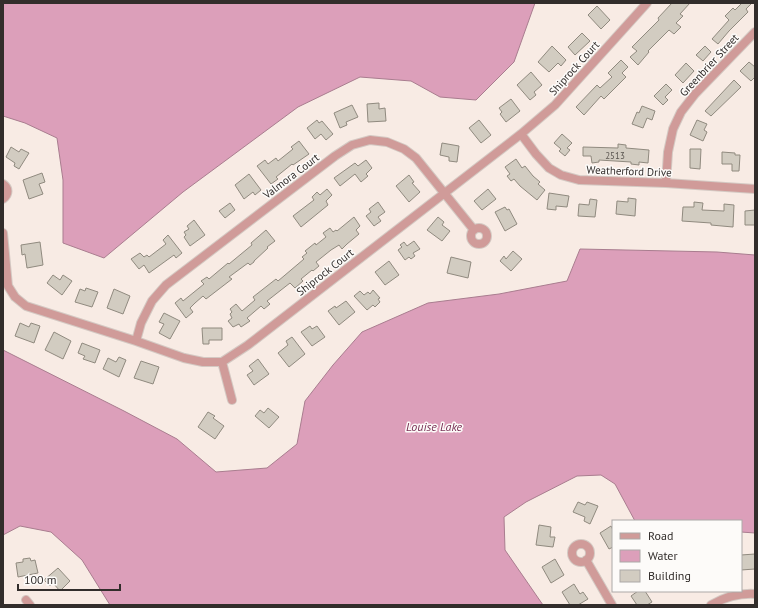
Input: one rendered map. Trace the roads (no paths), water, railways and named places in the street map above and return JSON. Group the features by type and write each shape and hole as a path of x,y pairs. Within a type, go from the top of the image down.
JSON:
{"street":[{"name":"Shiprock Court","path":"222,362 248,345 521,134 555,104 647,3"},
{"name":"Greenbrier Street","path":"666,183 668,152 673,129 681,112 696,94 755,32"},
{"name":"Weatherford Drive","path":"521,134 549,168 561,175 579,180 666,183 755,189"},
{"name":"Valmora Court","path":"136,341 141,323 152,301 166,285 352,145 370,140 387,142 404,149 416,158 445,192 474,230"},
{"path":"3,184 8,190 3,199"},
{"path":"3,233 8,286 15,297 26,306 184,358 203,362 222,362 232,400"},
{"path":"586,560 612,605"},
{"path":"711,605 734,594 755,594"}],"water":[{"path":"3,3 535,3 514,62 476,100 440,97 411,81 360,77 298,107 183,192 104,258 63,243 63,180 57,138 25,123 3,116"},
{"name":"Louise Lake","path":"580,249 717,252 755,255 755,533 742,532 742,520 634,520 615,484 601,475 577,476 526,502 504,517 505,550 543,605 110,605 82,560 51,532 20,526 3,535 3,350 177,439 216,472 267,468 297,444 305,401 333,365 362,332 428,303 499,294 567,281"}]}
